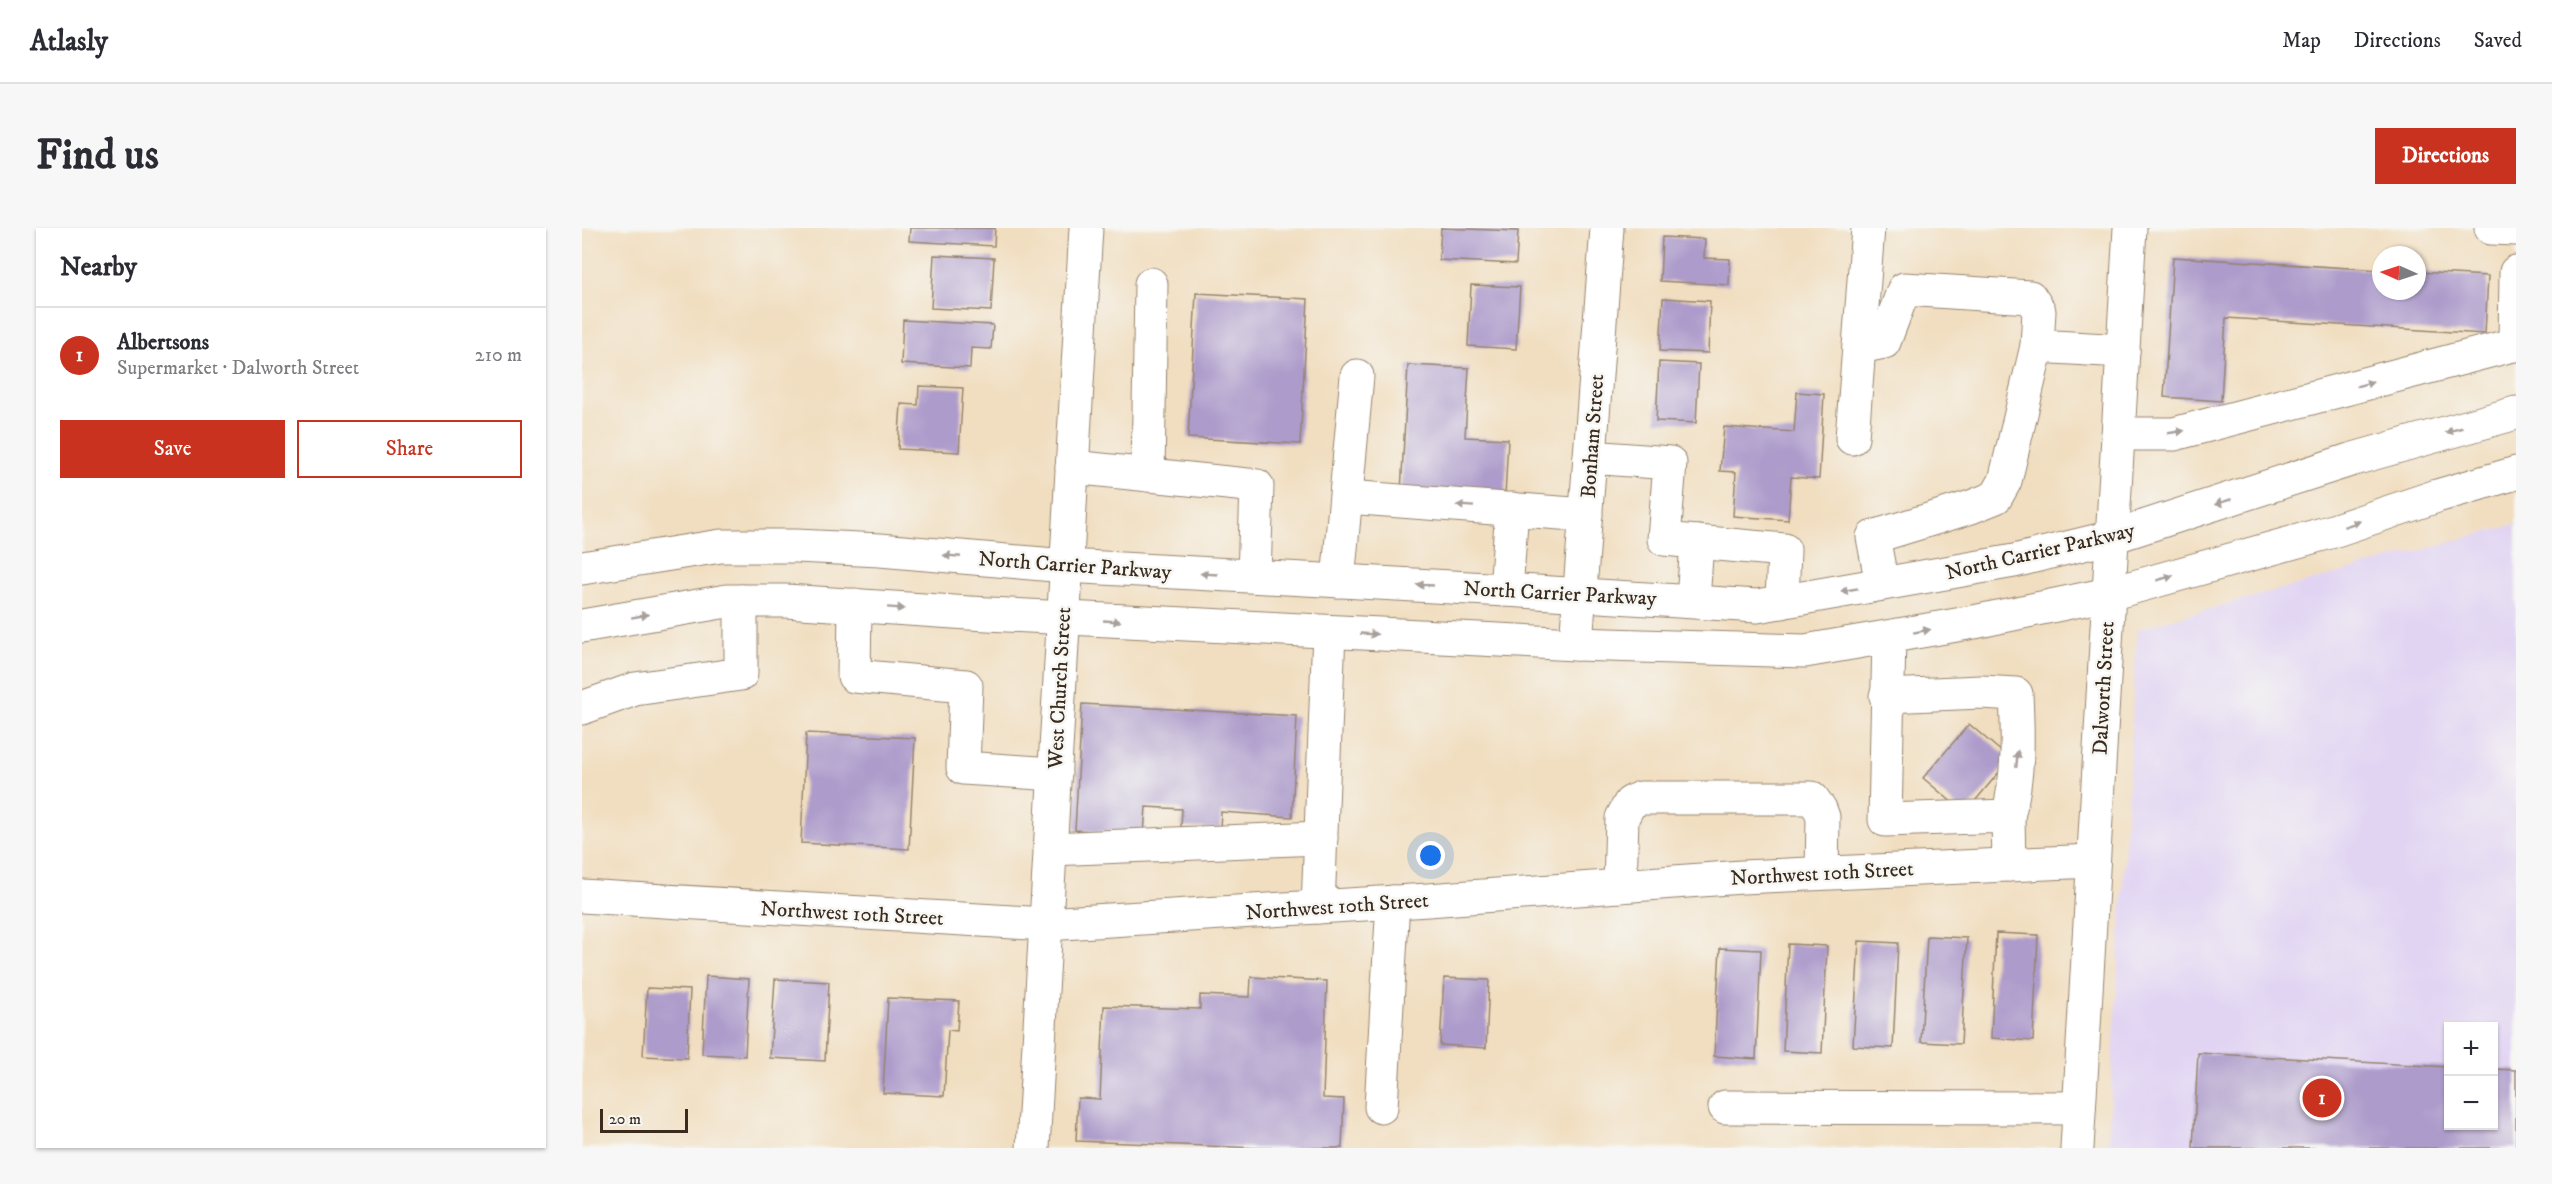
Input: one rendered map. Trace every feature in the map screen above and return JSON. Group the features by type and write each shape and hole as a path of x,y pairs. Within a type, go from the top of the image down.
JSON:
{"main road":[{"name":"West Church Street","path":"1033,1148 1086,228"},
{"name":"Bonham Street","path":"1576,644 1607,228"},
{"path":"1852,438 1868,228"},
{"name":"Dalworth Street","path":"2077,1148 2130,228"},
{"path":"2491,228 2516,229"},
{"path":"2118,434 2174,434 2515,344 2516,272"},
{"path":"1148,475 1151,284"},
{"path":"1859,347 1884,342 1904,289 2030,297 2039,311 2037,346 2005,481 1996,497 1873,537 1882,584"},
{"path":"2037,346 2123,351"},
{"path":"1338,581 1357,376"},
{"name":"North Carrier Parkway","path":"582,568 721,546 796,546 880,550 1066,566 1581,594 1757,606 2014,561 2112,537 2350,460 2516,413"},
{"path":"1590,457 1670,463 1664,539 1784,550 1782,602"},
{"path":"1072,467 1257,486 1254,576"},
{"path":"582,626 727,601 786,601 1329,632 1576,644 1805,651 1974,622 2109,594 2330,532 2437,496 2516,473"},
{"path":"1347,497 1586,515"},
{"path":"1506,590 1512,509"},
{"path":"1693,602 1697,542"},
{"path":"582,708 635,689 741,674 741,601"},
{"path":"855,605 854,676 966,686 963,768 1055,774"},
{"path":"1318,907 1329,632"},
{"path":"1889,637 1885,820 2008,816"},
{"path":"1886,696 1981,692 2016,694 2019,743 2014,791 2008,816 2009,864"},
{"path":"1620,886 1622,818 1630,803 1640,798 1812,798 1823,817 1822,873"},
{"path":"1050,849 1321,838"},
{"name":"Northwest 10th Street","path":"582,896 1047,924 1822,873 2093,861"},
{"path":"1382,1107 1393,902"},
{"path":"1725,1107 2079,1108"}],"shaded area":[{"path":"2516,524 2516,1148 2108,1148 2137,629"}],"building":[{"path":"910,228 995,228 994,246 909,241"},
{"path":"1441,228 1518,231 1516,264 1439,260"},
{"path":"1662,237 1705,239 1704,258 1730,259 1729,285 1660,281"},
{"path":"934,255 994,258 991,311 931,308"},
{"path":"2173,257 2372,269 2372,300 2426,300 2426,273 2488,276 2485,334 2226,318 2221,401 2164,397"},
{"path":"1471,285 1520,287 1516,349 1468,346"},
{"path":"1196,293 1308,299 1300,444 1188,438"},
{"path":"1663,298 1710,301 1708,353 1660,351"},
{"path":"903,320 993,325 991,349 971,348 970,368 901,364"},
{"path":"1659,362 1699,364 1696,423 1656,421"},
{"path":"1408,365 1469,368 1465,437 1508,439 1505,497 1401,492"},
{"path":"919,386 963,388 959,452 898,449 901,404 918,405"},
{"path":"1797,392 1824,394 1819,479 1791,477 1788,520 1733,516 1736,472 1720,471 1724,427 1794,432"},
{"path":"1082,704 1297,716 1292,817 1221,812 1220,829 1181,827 1182,809 1146,807 1144,834 1075,830"},
{"path":"1969,724 2010,759 1965,813 1923,778"},
{"path":"806,733 915,738 909,849 801,843"},
{"path":"1996,933 2038,935 2033,1041 1991,1038"},
{"path":"1927,936 1967,938 1961,1044 1921,1042"},
{"path":"1859,941 1898,943 1893,1048 1853,1046"},
{"path":"1788,944 1827,946 1822,1053 1783,1051"},
{"path":"1720,948 1761,950 1756,1059 1714,1056"},
{"path":"706,976 749,979 745,1056 702,1054"},
{"path":"1251,977 1327,981 1323,1098 1344,1099 1342,1148 1259,1148 1076,1141 1078,1098 1100,1099 1104,1006 1200,1009 1200,995 1250,997"},
{"path":"1444,978 1489,980 1486,1048 1440,1045"},
{"path":"775,979 829,982 825,1061 770,1058"},
{"path":"647,988 690,990 687,1058 643,1056"},
{"path":"888,998 959,1001 957,1031 948,1030 944,1096 883,1093"},
{"path":"2198,1053 2444,1067 2444,1130 2498,1130 2498,1069 2516,1070 2516,1148 2193,1148"}],"place":[{"name":"Albertsons","path":"2322,1098"}]}
